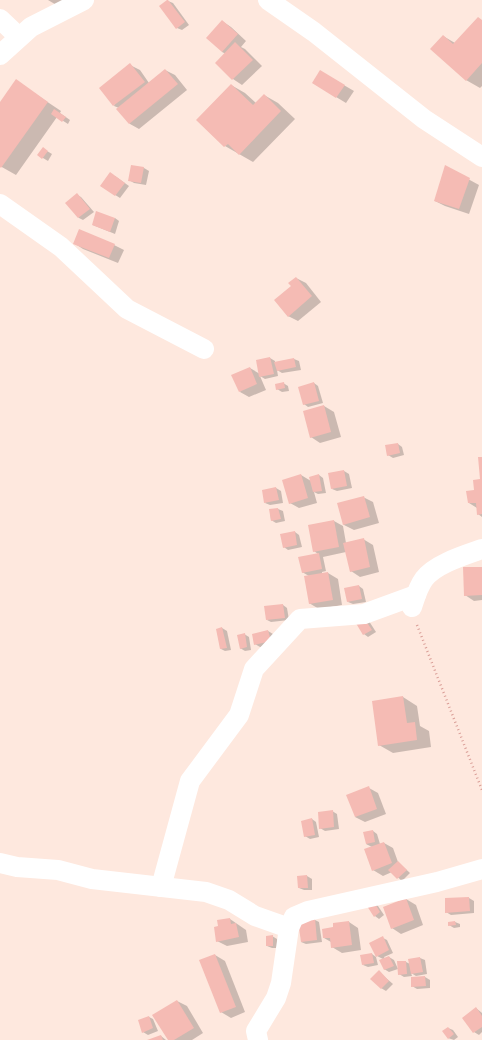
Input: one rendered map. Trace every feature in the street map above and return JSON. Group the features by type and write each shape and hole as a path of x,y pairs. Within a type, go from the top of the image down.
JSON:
{"street":[{"path":"0,55 31,27 84,0"},
{"path":"268,0 314,32 424,119 482,157"},
{"path":"0,19 19,37"},
{"path":"0,204 61,247 127,308 204,350"},
{"path":"161,887 190,781 239,715 254,669 300,619 364,614 414,602 424,578 434,569 482,549"},
{"path":"0,864 16,867 58,870 92,879 206,892 229,900 255,916 289,928"},
{"path":"256,1039 256,1031 276,998 281,983 289,928 294,917 308,910 437,882 482,869"}],"path":[{"path":"414,602 482,790"}],"building":[{"path":"167,0 185,22 176,29 159,6"},
{"path":"478,17 482,20 482,63 466,81 430,49 443,35 453,44"},
{"path":"222,20 238,34 222,52 206,38"},
{"path":"235,42 253,60 232,80 215,63"},
{"path":"130,63 145,82 113,106 99,88"},
{"path":"165,69 178,84 129,124 116,109"},
{"path":"320,70 345,85 336,98 312,83"},
{"path":"16,79 48,102 1,168 0,102"},
{"path":"231,84 253,105 264,94 281,111 239,155 228,144 224,147 196,120"},
{"path":"54,109 66,117 62,122 51,114"},
{"path":"43,147 48,151 42,159 37,155"},
{"path":"131,165 144,167 141,183 128,181"},
{"path":"445,165 470,178 459,209 434,201"},
{"path":"110,172 125,183 115,196 100,186"},
{"path":"77,193 90,209 78,218 65,203"},
{"path":"96,211 115,218 110,232 92,225"},
{"path":"79,229 115,244 109,258 73,244"},
{"path":"296,277 312,296 288,317 274,300 291,286 288,283"},
{"path":"270,357 274,374 259,377 256,360"},
{"path":"294,358 296,367 277,371 274,362"},
{"path":"250,367 257,384 239,392 231,375"},
{"path":"284,382 285,388 276,390 275,384"},
{"path":"314,382 319,401 303,405 298,387"},
{"path":"324,405 331,432 310,438 303,411"},
{"path":"398,443 400,453 387,456 385,445"},
{"path":"478,457 482,457 482,514 477,515 476,503 468,503 466,491 474,490 473,480 480,479"},
{"path":"344,470 347,486 331,489 328,473"},
{"path":"301,474 308,498 289,504 282,480"},
{"path":"319,474 322,491 313,492 309,477"},
{"path":"276,487 279,500 264,503 262,490"},
{"path":"364,496 370,517 343,525 337,503"},
{"path":"278,508 281,519 271,521 269,509"},
{"path":"334,520 339,547 313,552 308,525"},
{"path":"295,531 297,545 283,548 280,534"},
{"path":"364,538 370,567 350,572 343,543"},
{"path":"319,553 322,569 302,573 298,557"},
{"path":"463,567 482,567 482,595 464,596"},
{"path":"328,572 333,600 309,604 304,576"},
{"path":"359,585 362,599 347,602 344,588"},
{"path":"283,604 285,618 266,620 264,606"},
{"path":"362,615 372,630 363,635 354,620"},
{"path":"222,627 227,648 220,649 216,629"},
{"path":"268,630 271,641 254,645 252,634"},
{"path":"245,633 247,647 240,649 237,635"},
{"path":"403,696 407,723 415,722 417,740 378,746 372,701"},
{"path":"369,786 377,809 355,817 346,795"},
{"path":"333,810 334,827 319,829 318,812"},
{"path":"312,818 315,835 304,837 301,821"},
{"path":"373,830 375,842 366,844 363,832"},
{"path":"384,842 392,863 372,871 364,849"},
{"path":"398,861 407,870 397,879 388,870"},
{"path":"307,875 308,888 298,888 297,876"},
{"path":"469,897 470,911 445,913 445,898"},
{"path":"406,898 414,920 391,929 383,907"},
{"path":"374,902 380,912 374,917 367,906"},
{"path":"230,918 231,924 236,923 239,937 216,942 214,927 218,926 217,920"},
{"path":"315,919 317,940 301,942 298,921"},
{"path":"349,921 352,945 331,948 330,938 323,938 322,929 333,927 333,923"},
{"path":"455,921 456,925 448,926 448,922"},
{"path":"273,935 273,946 266,946 266,936"},
{"path":"383,936 389,950 376,957 369,943"},
{"path":"372,953 374,963 362,965 360,955"},
{"path":"215,954 236,1007 220,1013 199,960"},
{"path":"389,956 394,966 384,970 379,960"},
{"path":"420,957 423,972 411,974 408,959"},
{"path":"397,961 406,961 407,974 398,975"},
{"path":"379,970 389,981 381,989 370,979"},
{"path":"425,976 426,986 411,987 411,977"},
{"path":"177,1000 194,1028 174,1040 168,1040 152,1015"},
{"path":"476,1007 482,1016 482,1027 473,1033 462,1018"},
{"path":"149,1016 153,1028 142,1033 138,1020"},
{"path":"448,1027 454,1034 448,1039 442,1031"},
{"path":"161,1035 163,1040 147,1040"}]}
